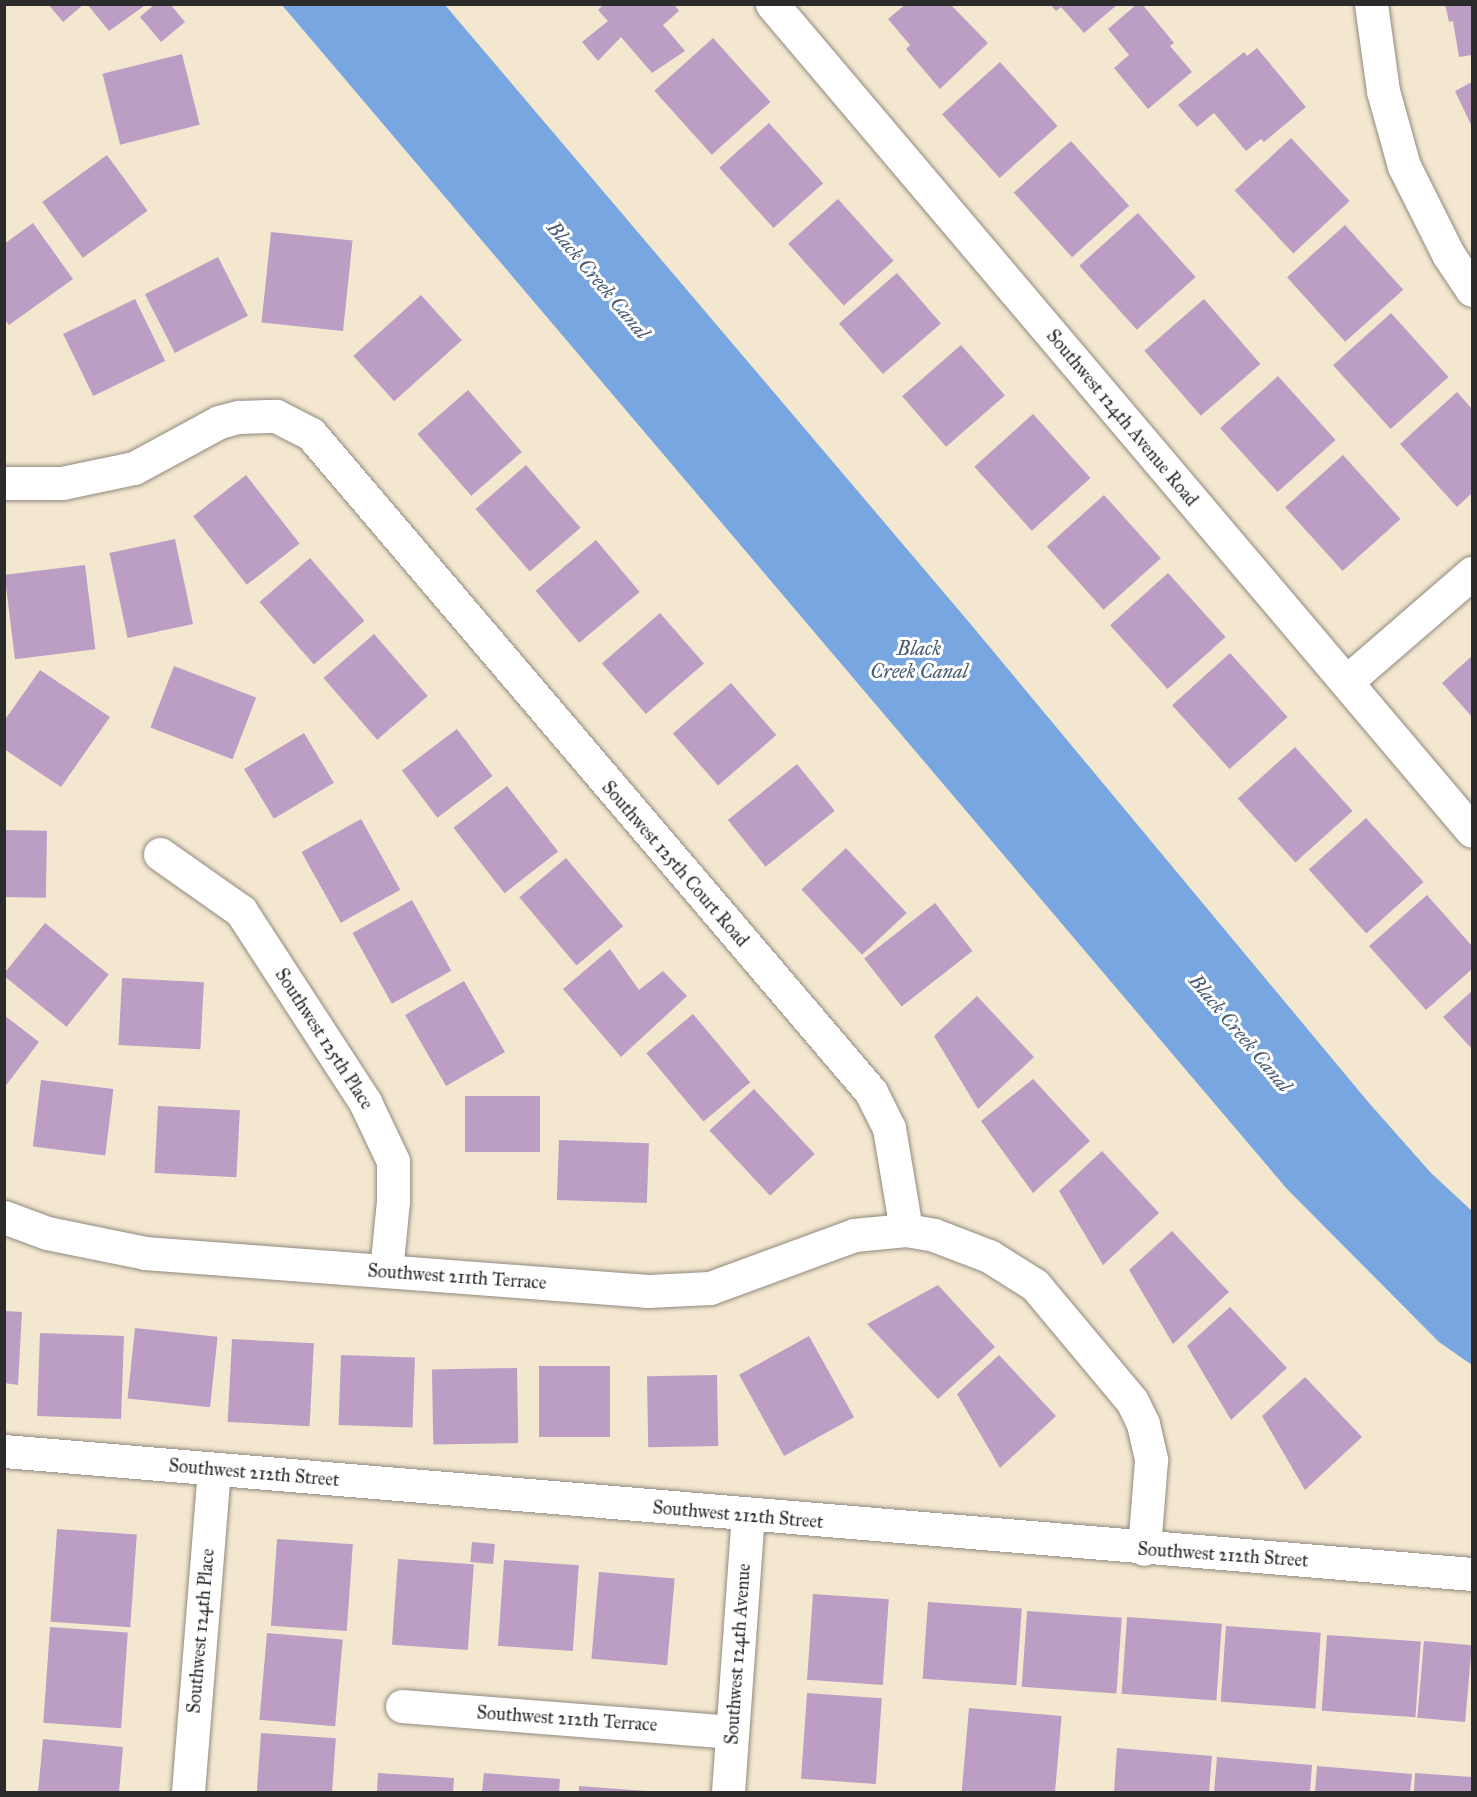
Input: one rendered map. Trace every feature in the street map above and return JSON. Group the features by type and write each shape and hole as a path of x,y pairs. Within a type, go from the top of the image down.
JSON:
{"street":[{"name":"Southwest 124th Avenue Road","path":"772,4 1473,831"},
{"path":"1371,4 1383,91 1404,166 1448,254 1473,290"},
{"name":"Southwest 125th Court Road","path":"4,483 62,483 123,471 160,456 219,422 248,416 276,416 311,434 871,1092 890,1128 906,1230"},
{"path":"1346,682 1473,573"},
{"name":"Southwest 125th Place","path":"160,854 241,911 371,1112 393,1161 394,1192 386,1271"},
{"name":"Southwest 211th Terrace","path":"4,1216 47,1233 145,1253 681,1291 737,1279 854,1235 906,1230"},
{"path":"906,1230 965,1245 1035,1285 1132,1401 1143,1424 1151,1460 1144,1548"},
{"name":"Southwest 212th Street","path":"4,1451 748,1516 1473,1574"},
{"name":"Southwest 124th Place","path":"188,1792 214,1470"},
{"name":"Southwest 124th Avenue","path":"728,1792 748,1516"},
{"name":"Southwest 212th Terrace","path":"402,1706 732,1732"}],"water":[{"name":"Black Creek Canal","path":"282,5 445,5 968,621 1369,1103 1431,1173 1472,1211 1472,1365 1439,1342 1287,1189"}],"building":[{"path":"48,4 84,4 63,22"},
{"path":"87,4 147,4 109,31"},
{"path":"155,4 170,4 185,22 161,42 140,17"},
{"path":"604,4 674,4 679,11 663,25 685,51 652,73 621,37 598,61 582,42 608,21 598,10"},
{"path":"906,4 950,4 988,43 940,89 906,49 910,45 888,19"},
{"path":"1050,4 1118,4 1084,33 1061,7 1056,11"},
{"path":"1137,4 1142,4 1174,43 1170,46 1192,72 1148,109 1114,68 1129,55 1108,29"},
{"path":"1445,4 1472,4 1472,55 1459,57 1453,21 1449,22"},
{"path":"713,38 771,102 712,155 654,91"},
{"path":"1257,48 1306,107 1264,142 1261,139 1246,151 1214,113 1197,127 1178,105 1244,52 1247,56"},
{"path":"182,54 200,125 120,145 102,74"},
{"path":"1000,62 1058,126 1000,178 942,114"},
{"path":"1472,82 1472,127 1455,91"},
{"path":"769,123 823,183 773,228 719,168"},
{"path":"1291,138 1350,201 1293,253 1235,191"},
{"path":"1071,141 1129,206 1072,257 1014,193"},
{"path":"107,155 148,211 83,258 42,202"},
{"path":"838,199 894,261 844,306 788,244"},
{"path":"1138,213 1196,277 1137,330 1079,266"},
{"path":"33,223 73,279 9,325 4,319 4,244"},
{"path":"1345,225 1403,290 1345,342 1287,277"},
{"path":"271,232 353,241 343,331 261,323"},
{"path":"218,257 248,316 175,353 145,294"},
{"path":"897,273 941,324 883,374 839,324"},
{"path":"421,295 462,340 394,401 353,356"},
{"path":"135,299 165,361 93,396 63,334"},
{"path":"1204,299 1260,364 1201,416 1144,351"},
{"path":"1391,313 1449,377 1391,429 1333,365"},
{"path":"961,345 1005,396 946,447 902,396"},
{"path":"1278,376 1336,440 1278,492 1220,428"},
{"path":"468,390 522,452 471,496 417,434"},
{"path":"1457,392 1472,409 1472,493 1457,507 1400,444"},
{"path":"1033,414 1091,478 1032,531 974,467"},
{"path":"1343,455 1401,519 1343,571 1285,507"},
{"path":"526,465 580,528 530,572 475,509"},
{"path":"246,475 300,544 247,585 193,516"},
{"path":"1104,495 1161,558 1104,610 1047,547"},
{"path":"175,539 193,624 128,638 109,553"},
{"path":"596,540 640,592 579,643 535,591"},
{"path":"310,558 364,621 314,665 259,602"},
{"path":"85,565 95,649 15,659 5,575"},
{"path":"1168,573 1226,637 1168,689 1110,625"},
{"path":"660,613 704,664 646,714 602,664"},
{"path":"374,634 428,696 377,740 323,678"},
{"path":"1230,653 1288,717 1230,769 1172,705"},
{"path":"1472,656 1472,717 1442,683"},
{"path":"174,666 256,698 233,759 150,728"},
{"path":"40,670 110,717 61,787 4,749 4,721"},
{"path":"731,683 776,735 718,786 673,734"},
{"path":"457,729 493,776 437,818 402,771"},
{"path":"304,733 334,783 274,819 244,769"},
{"path":"1295,747 1353,811 1295,862 1238,799"},
{"path":"797,764 835,811 766,867 728,820"},
{"path":"507,786 558,851 505,893 453,828"},
{"path":"1366,818 1424,882 1366,933 1309,870"},
{"path":"361,819 400,890 341,923 302,852"},
{"path":"4,830 47,831 46,898 4,897"},
{"path":"846,848 907,913 862,955 801,890"},
{"path":"566,858 623,926 576,965 519,897"},
{"path":"1427,895 1472,946 1472,969 1426,1010 1369,946"},
{"path":"412,900 451,971 392,1004 353,933"},
{"path":"935,903 973,951 902,1006 864,958"},
{"path":"45,923 109,975 67,1027 4,976"},
{"path":"610,949 639,990 663,971 687,996 621,1057 563,989"},
{"path":"122,978 204,982 200,1049 118,1045"},
{"path":"464,981 505,1052 446,1086 405,1015"},
{"path":"1472,991 1472,1049 1443,1017"},
{"path":"977,996 1034,1057 978,1109 934,1036"},
{"path":"693,1014 750,1082 703,1121 646,1053"},
{"path":"4,1015 39,1042 4,1088"},
{"path":"1033,1079 1090,1141 1033,1193 981,1121"},
{"path":"41,1080 113,1089 105,1155 33,1147"},
{"path":"754,1089 815,1154 770,1196 709,1131"},
{"path":"465,1096 540,1096 540,1152 465,1152"},
{"path":"158,1106 240,1110 236,1177 154,1173"},
{"path":"559,1140 649,1143 647,1203 557,1200"},
{"path":"1102,1151 1159,1213 1103,1265 1059,1191"},
{"path":"1172,1231 1229,1292 1173,1344 1129,1270"},
{"path":"938,1285 995,1347 938,1399 867,1324"},
{"path":"1230,1307 1287,1368 1231,1420 1187,1346"},
{"path":"4,1311 22,1312 18,1385 4,1383"},
{"path":"135,1328 218,1337 210,1407 128,1399"},
{"path":"40,1333 124,1336 121,1419 37,1416"},
{"path":"809,1336 854,1417 784,1456 739,1375"},
{"path":"232,1339 314,1343 310,1426 228,1422"},
{"path":"341,1355 415,1358 413,1428 339,1425"},
{"path":"999,1355 1056,1416 1000,1468 957,1394"},
{"path":"539,1366 610,1366 610,1437 539,1437"},
{"path":"517,1368 518,1443 433,1444 432,1369"},
{"path":"717,1375 718,1446 648,1447 647,1376"},
{"path":"1305,1377 1362,1437 1305,1490 1262,1416"},
{"path":"57,1529 137,1535 130,1627 51,1622"},
{"path":"277,1539 353,1544 347,1631 271,1626"},
{"path":"472,1542 495,1544 493,1564 470,1562"},
{"path":"398,1559 474,1564 468,1650 392,1645"},
{"path":"504,1560 579,1565 573,1651 498,1646"},
{"path":"599,1572 675,1579 667,1665 591,1659"},
{"path":"813,1594 889,1599 883,1685 807,1680"},
{"path":"928,1602 1022,1609 1016,1685 923,1679"},
{"path":"1027,1611 1122,1618 1116,1693 1022,1687"},
{"path":"1127,1617 1222,1624 1216,1700 1122,1694"},
{"path":"1226,1626 1321,1633 1315,1708 1221,1702"},
{"path":"50,1627 128,1632 121,1728 43,1723"},
{"path":"267,1633 343,1640 335,1726 259,1720"},
{"path":"1327,1635 1421,1642 1415,1717 1322,1711"},
{"path":"1424,1641 1472,1645 1465,1722 1417,1718"},
{"path":"807,1693 882,1698 876,1784 801,1779"},
{"path":"969,1708 1062,1716 1055,1792 962,1792"},
{"path":"261,1733 336,1738 332,1792 257,1792"},
{"path":"43,1739 123,1747 119,1792 38,1792"},
{"path":"1117,1748 1212,1756 1209,1792 1114,1792"},
{"path":"1217,1757 1312,1765 1310,1792 1214,1792"},
{"path":"1317,1766 1412,1774 1410,1792 1315,1792"},
{"path":"378,1773 454,1778 453,1792 377,1792"},
{"path":"484,1773 560,1779 559,1792 482,1792"},
{"path":"1415,1773 1472,1777 1472,1792 1414,1792"},
{"path":"579,1786 646,1791 646,1792 579,1792"}]}
